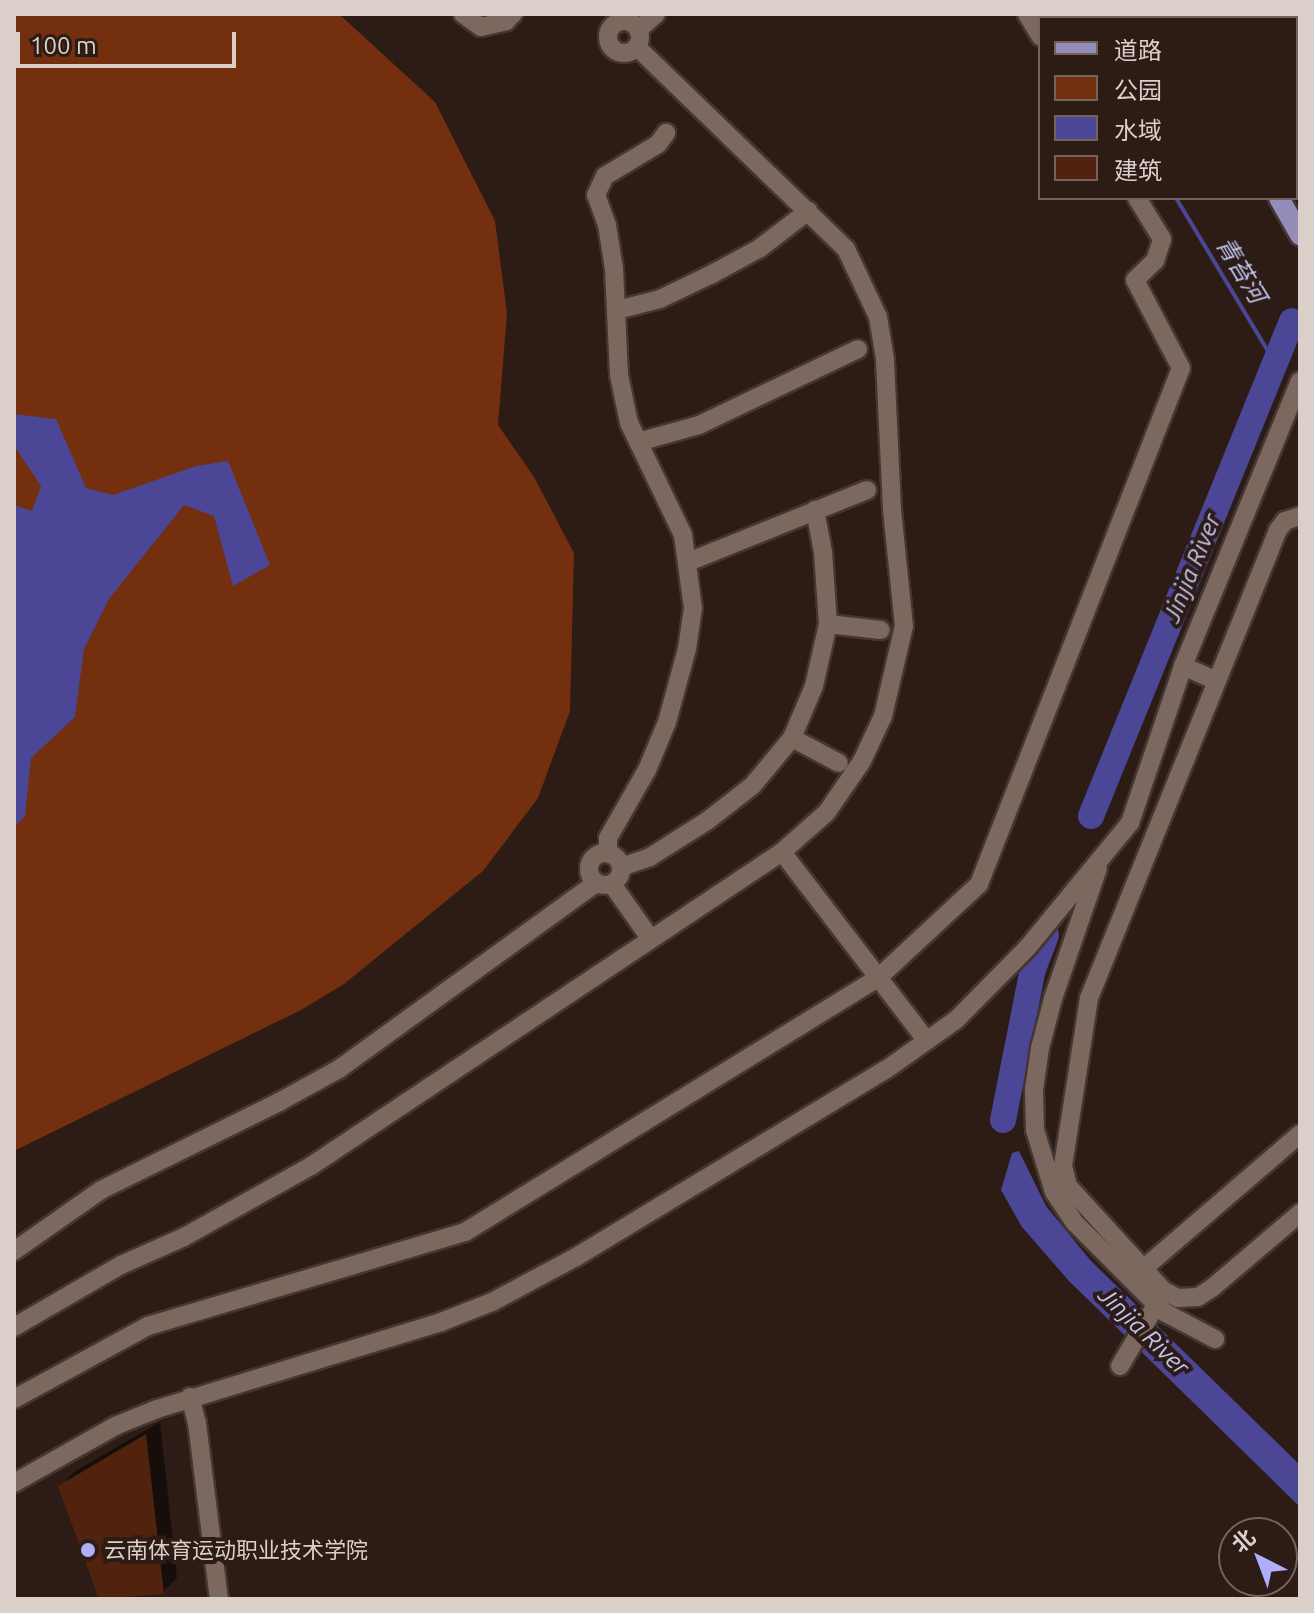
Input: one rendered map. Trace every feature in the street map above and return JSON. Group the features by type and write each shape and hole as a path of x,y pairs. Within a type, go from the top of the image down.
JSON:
{"main road":[{"path":"1280,200 1300,235"}],"street":[{"path":"463,14 481,27 506,21 513,14"},
{"path":"594,14 610,27"},
{"path":"14,1327 121,1265 184,1237 311,1166 782,852 827,812 862,761 883,716 904,626 892,509 885,359 878,317 846,249 637,38 634,24 622,20 610,27 607,39 613,51 626,54 637,38 656,14"},
{"path":"1027,14 1038,33"},
{"path":"650,938 609,872 608,838 647,770 667,722 687,649 693,608 683,535 629,423 619,375 617,310 607,225 596,195 605,176 658,144 666,133"},
{"path":"14,1399 148,1326 465,1232 878,978 979,884 1181,368 1135,280 1155,261 1162,239 1138,200"},
{"path":"617,310 660,299 712,274 760,248 808,211"},
{"path":"638,442 699,425 858,349"},
{"path":"14,1483 115,1426 190,1397 441,1322 492,1302 590,1249 887,1069 985,995 1130,823 1183,666 1300,381"},
{"path":"688,562 867,490"},
{"path":"14,1251 101,1190 339,1069 609,872 650,857 719,812 753,785 792,738 814,686 828,624 823,552 815,510"},
{"path":"1300,516 1285,521 1278,530 1089,998 1063,1166 1068,1186 1164,1291 1178,1298 1198,1297 1300,1213"},
{"path":"828,624 881,630"},
{"path":"1183,666 1217,681"},
{"path":"792,738 839,763"},
{"path":"1130,823 1156,833"},
{"path":"782,852 926,1040"},
{"path":"1102,858 1053,999 1040,1048 1034,1090 1035,1130 1061,1206 1153,1311 1215,1339"},
{"path":"1143,1269 1300,1134"},
{"path":"1120,1366 1153,1311"},
{"path":"190,1397 197,1423 219,1599"}],"green space":[{"path":"14,14 339,14 435,102 495,221 507,313 498,425 534,477 574,553 570,711 538,798 483,871 344,984 301,1010 14,1151"}],"water":[{"path":"14,414 56,419 86,488 113,495 196,466 228,461 270,565 233,586 214,516 184,505 109,599 84,649 75,717 31,758 25,816 14,827 14,505 32,511 41,486 15,447"},
{"path":"1019,1151 1046,1206 1091,1261 1300,1465 1300,1507 1069,1281 1022,1227 1001,1190 1012,1153"}],"building":[{"path":"146,1434 164,1594 99,1599 58,1486"}],"waterway":[{"name":"青苔河","path":"1177,200 1274,361"},
{"name":"Jinjia River","path":"1091,816 1292,321"},
{"name":"Jinjia River","path":"1003,1120 1033,969 1046,935"}],"place":[{"name":"云南体育运动职业技术学院","path":"88,1550"}]}
